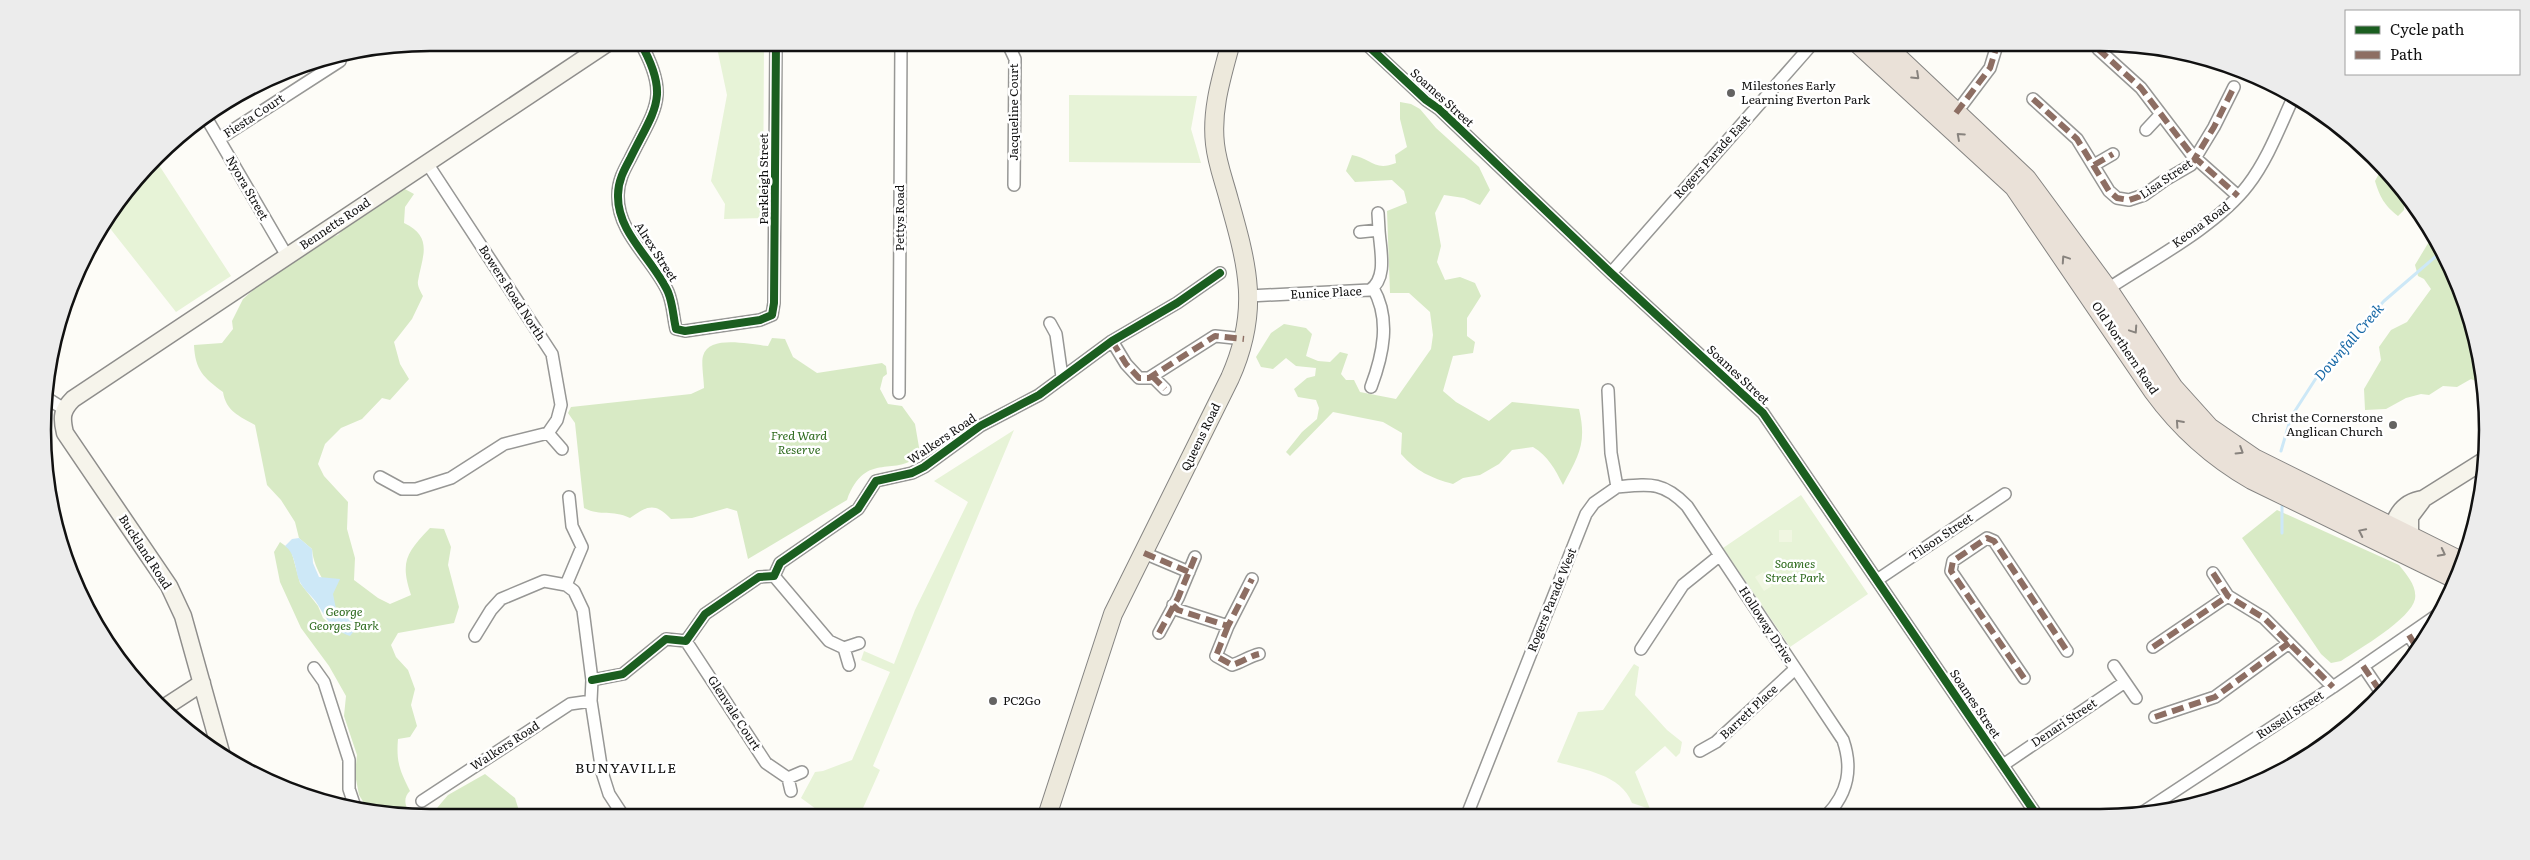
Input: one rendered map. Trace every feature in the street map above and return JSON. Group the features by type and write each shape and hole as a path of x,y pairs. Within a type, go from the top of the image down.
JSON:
{"highway":[{"name":"Old Northern Road","path":"1867,51 2014,187 2173,388 2209,428 2254,459 2403,539 2450,574"},
{"name":"Old Northern Road","path":"1891,51 2026,179 2100,294 2163,403 2185,429 2208,451 2252,479 2403,539"}],"main road":[{"name":"Queens Road","path":"1049,809 1105,634 1230,378 1244,340 1249,296 1246,266 1218,161 1215,137 1216,105 1229,51"}],"street":[{"name":"Bennetts Road","path":"64,409 73,399 595,51"},
{"name":"Alrex Street","path":"644,51 654,70 658,90 652,113 621,176 618,208 624,224 667,290 673,306 676,329 685,331 760,320 772,315"},
{"name":"Parkleigh Street","path":"772,315 774,303 776,51"},
{"name":"Pettys Road","path":"899,393 901,51"},
{"name":"Jacqueline Court","path":"1011,51 1015,59 1014,184"},
{"name":"Soames Street","path":"1374,51 1426,100 1439,109 1611,273 1762,413 1878,580 2033,809"},
{"name":"Rogers Parade East","path":"1611,273 1806,51"},
{"path":"1956,113 1990,68 1995,51"},
{"path":"2100,51 2136,83 2196,159 2238,196"},
{"name":"Fiesta Court","path":"219,139 337,63"},
{"path":"2196,159 2234,87"},
{"name":"Lisa Street","path":"2033,99 2077,139 2108,191 2117,198 2129,200 2144,195 2188,167 2196,159"},
{"name":"Keona Road","path":"2100,294 2214,218 2238,196 2258,170 2291,103"},
{"path":"2146,130 2160,115"},
{"name":"Nyora Street","path":"210,122 287,256"},
{"path":"2094,165 2113,154"},
{"name":"Bowers Road North","path":"427,163 552,354 561,405 557,420 548,433"},
{"name":"Eunice Place","path":"1249,296 1362,292 1373,288 1381,275 1378,213"},
{"path":"1360,232 1378,230"},
{"name":"Walkers Road","path":"774,576 780,563 858,509 866,500 876,481 912,473 924,467 980,426 1039,395 1112,341 1177,303 1220,273"},
{"path":"1371,387 1381,357 1383,337 1382,305 1373,288"},
{"path":"1050,323 1056,334 1062,377"},
{"path":"1112,341 1126,364 1139,378 1152,376 1215,336 1244,340"},
{"path":"1152,376 1165,389"},
{"path":"1608,390 1612,453 1617,487"},
{"path":"52,402 64,409"},
{"name":"Buckland Road","path":"64,409 62,420 65,432 169,586 183,616 219,744"},
{"path":"380,477 402,489 416,489 451,478 504,444 548,433 562,450"},
{"path":"2403,539 2396,519 2402,508 2412,501 2423,499 2477,464"},
{"name":"Holloway Drive","path":"1617,487 1651,483 1682,500 1842,740 1848,756 1848,781 1843,793 1831,809"},
{"name":"Rogers Parade West","path":"1470,809 1586,514 1594,503 1617,487"},
{"name":"Tilson Street","path":"1878,580 2005,494"},
{"path":"566,585 582,547 572,526 569,497"},
{"path":"2024,678 1951,571 1953,561 1987,538 1994,541 2068,650"},
{"path":"1144,553 1189,572"},
{"path":"1641,649 1683,585 1719,556"},
{"path":"1159,633 1195,557"},
{"path":"2213,573 2228,596 2264,618 2333,687"},
{"path":"592,680 623,674 666,639 686,641 705,614 758,577 774,576 829,641 844,648 859,643"},
{"path":"1252,579 1228,626 1216,656 1232,664 1246,661 1252,656 1260,654"},
{"path":"475,636 491,610 501,599 544,581 566,585 574,592 581,603 592,680 592,701 605,783 618,809"},
{"path":"2153,647 2228,596"},
{"path":"1173,605 1178,610 1228,626"},
{"name":"Russell Street","path":"2154,805 2333,687 2428,620"},
{"path":"2408,635 2413,643"},
{"name":"Glenvale Court","path":"686,641 766,763 788,778"},
{"path":"2155,717 2216,697 2289,644"},
{"path":"844,648 849,665"},
{"path":"2114,666 2136,698"},
{"path":"2364,666 2378,688"},
{"path":"314,668 324,682 349,760 349,789 353,800"},
{"name":"Barrett Place","path":"1700,751 1716,742 1794,670"},
{"name":"Denari Street","path":"2003,765 2125,682"},
{"path":"169,705 202,683"},
{"name":"Walkers Road","path":"422,801 570,704 592,701"},
{"path":"791,791 788,778 802,772"}],"green space":[{"path":"718,51 764,51 763,218 724,219 725,204 711,181 727,95"},
{"path":"1069,95 1197,96 1191,129 1201,163 1069,162"},
{"path":"1400,102 1411,104 1420,109 1436,128 1479,167 1490,190 1480,205 1464,198 1444,195 1435,213 1441,246 1437,262 1445,280 1460,277 1475,283 1481,296 1467,318 1467,336 1475,342 1473,353 1453,356 1443,391 1456,402 1489,421 1512,402 1579,409 1582,440 1577,457 1563,485 1551,463 1533,447 1512,450 1499,464 1480,475 1463,478 1453,484 1445,482 1418,469 1401,454 1402,433 1383,422 1333,412 1290,456 1286,452 1302,432 1317,419 1319,408 1316,400 1298,397 1294,389 1307,378 1315,376 1316,368 1296,366 1286,358 1273,369 1261,367 1256,357 1271,333 1284,324 1306,328 1312,334 1306,356 1318,361 1330,362 1340,352 1348,354 1341,374 1346,380 1354,380 1360,392 1396,399 1431,349 1433,335 1430,312 1409,293 1390,293 1387,211 1407,203 1404,191 1392,180 1355,182 1346,171 1352,155 1377,165 1383,166 1396,163 1395,155 1407,147 1400,119"},
{"path":"159,165 231,276 176,312 110,228 130,199"},
{"path":"2379,174 2404,205 2404,210 2398,216 2383,200 2375,181"},
{"path":"403,188 414,194 405,207 404,223 419,235 423,241 424,248 418,283 423,296 412,319 394,342 400,364 409,379 390,400 382,398 362,419 341,428 325,444 318,464 324,476 348,502 347,529 355,558 354,580 378,598 390,604 411,595 406,574 407,558 415,544 430,528 444,529 451,547 448,565 459,607 454,623 398,633 391,645 396,657 408,670 415,689 411,705 417,726 410,737 398,739 400,766 410,791 405,800 407,808 364,803 359,795 355,774 357,755 344,716 346,696 329,666 301,628 280,582 274,552 280,542 291,550 300,583 318,606 323,618 338,631 355,619 336,609 313,558 312,549 299,538 295,522 281,500 267,485 255,425 234,412 227,404 223,392 202,373 196,361 194,345 222,343 233,329 232,321 243,299 268,277 326,239 338,235 347,225"},
{"path":"2429,242 2440,262 2459,308 2476,381 2471,379 2457,387 2443,386 2429,395 2421,394 2406,398 2386,409 2365,410 2364,389 2381,360 2379,347 2391,330 2407,322 2431,289 2424,279 2418,276 2415,265"},
{"name":"Fred Ward Reserve","path":"772,338 785,339 793,357 817,373 882,363 886,366 887,374 883,377 880,389 888,404 902,406 915,424 920,453 911,461 902,464 872,469 855,484 847,500 748,559 737,511 727,508 692,518 671,519 655,508 641,511 630,518 623,515 590,511 584,508 575,423 568,413 571,407 691,394 704,388 702,359 707,349 713,345 731,342 768,346"},
{"path":"1014,430 873,766 880,770 863,809 816,809 801,798 815,772 823,771 852,760 890,672 861,660 864,651 894,664 915,610 968,502 934,481"},
{"name":"Soames Street Park","path":"1801,495 1868,594 1790,647 1723,548"},
{"path":"2277,510 2399,565 2411,581 2414,590 2415,599 2411,607 2395,624 2371,641 2341,661 2331,663 2321,654 2242,538"},
{"path":"1779,530 1792,530 1792,542 1779,542"},
{"path":"1763,572 1772,586 1764,591 1755,577"},
{"path":"1634,664 1639,667 1635,695 1667,730 1682,742 1680,753 1676,757 1665,746 1635,772 1650,809 1632,803 1627,793 1611,779 1557,762 1578,712 1603,710"},
{"path":"485,774 515,798 518,809 437,809 448,795"}],"water":[{"path":"299,538 312,549 313,563 319,577 340,579 333,594 336,609 355,619 359,625 350,636 331,624 301,584 293,557 285,546 292,539"}],"waterway":[{"name":"Downfall Creek","path":"2281,451 2291,417 2320,372 2384,301 2436,256"},
{"path":"2282,506 2282,533"}],"marked path":[{"path":"1956,113 1990,68 1995,51"},
{"path":"2100,51 2141,88 2192,155 2238,196"},
{"path":"2033,99 2077,139 2109,191 2117,198 2129,200 2144,195 2191,165 2214,127 2234,87"},
{"path":"2094,165 2113,154"},
{"path":"1112,341 1126,364 1139,378 1149,378 1215,336 1244,339"},
{"path":"1152,376 1165,389"},
{"path":"2024,678 1951,571 1953,561 1987,538 1994,541 2067,651"},
{"path":"1144,553 1189,572"},
{"path":"1159,633 1178,598 1195,557"},
{"path":"2213,573 2228,596 2264,618 2333,687"},
{"path":"1173,605 1178,610 1228,626 1252,579"},
{"path":"2153,647 2228,596"},
{"path":"1228,626 1216,656 1232,665 1259,654"},
{"path":"2409,635 2413,642"},
{"path":"2155,717 2215,697 2289,643"},
{"path":"2363,666 2378,688"}],"cycle path":[{"path":"644,51 655,76 656,102 622,176 618,190 619,209 629,234 654,268 668,292 676,329 685,331 760,320 772,315 774,303 776,51"},
{"path":"1374,51 1426,100 1439,109 1611,273 1763,413 2033,809"},
{"path":"592,680 623,674 666,639 686,641 705,614 759,577 774,576 780,563 858,509 876,481 912,473 924,467 980,426 1039,395 1112,341 1177,303 1220,273"}],"place":[{"name":"Milestones Early Learning Everton Park","path":"1731,93"},
{"name":"Christ the Cornerstone Anglican Church","path":"2393,425"},
{"name":"PC2Go","path":"993,701"}],"district":[{"name":"BUNYAVILLE","path":"626,768"}],"park label":[{"name":"George Georges Park","path":"344,619"}]}
